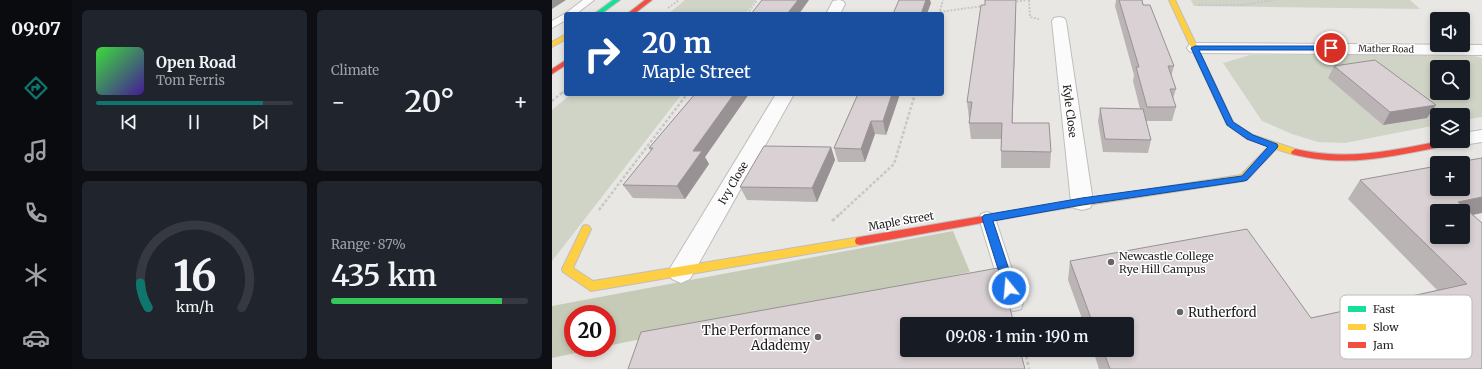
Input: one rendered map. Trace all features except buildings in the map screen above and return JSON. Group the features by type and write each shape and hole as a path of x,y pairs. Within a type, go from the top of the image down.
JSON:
{"street":[{"path":"599,12 617,0"},
{"path":"633,12 649,0"},
{"path":"1173,3 1230,123 1250,137 1300,154 1337,159 1366,158 1430,146"},
{"name":"Kyle Close","path":"1059,21 1082,202"},
{"path":"552,45 564,37"},
{"name":"Mather Road","path":"1195,48 1482,50"},
{"path":"552,72 564,63"},
{"name":"Ivy Close","path":"681,272 785,96"},
{"path":"1470,138 1482,136"},
{"name":"Maple Street","path":"586,229 567,269 591,286 681,272 1082,202 1244,178 1274,146"}],"lane":[{"path":"573,12 589,0 597,12"},
{"path":"552,25 564,17"},
{"path":"987,218 1014,303"}],"path":[{"path":"667,9 679,0"},
{"path":"748,12 757,0"},
{"path":"939,12 943,0"},
{"path":"1011,2 1027,0"},
{"path":"1173,3 1243,5 1273,0"},
{"path":"944,12 987,6"},
{"path":"552,101 564,92"},
{"path":"586,229 686,96"},
{"path":"826,226 894,164 914,96"},
{"path":"1027,357 1030,369"}],"shaded area":[{"path":"685,0 756,0 747,12 670,12"},
{"path":"1191,0 1410,0 1420,9 1194,6"},
{"path":"1466,54 1482,58 1482,117 1470,119 1470,108 1430,108 1430,126 1345,143 1318,142 1292,134 1262,121 1223,63 1250,55"},
{"path":"569,96 680,96 552,261 552,110"}],"green space":[{"path":"953,231 970,272 616,344 616,305 564,305 564,355 552,358 552,306"}],"traffic: fast":[{"path":"600,12 617,0"}],"traffic: slow":[{"path":"1172,0 1230,123 1250,137 1295,152"},
{"path":"552,45 564,37"},
{"path":"1048,208 1244,178 1274,146"},
{"path":"586,229 567,269 591,286 860,241"}],"traffic: jam":[{"path":"633,12 649,0"},
{"path":"552,72 564,63"},
{"path":"1295,152 1315,157 1354,158 1395,153 1430,146"},
{"path":"860,241 1048,208"}],"place":[{"name":"Newcastle College Rye Hill Campus","path":"1111,262"},
{"name":"Rutherford","path":"1180,312"},
{"name":"The Performance Adademy","path":"818,337"}],"route":[{"path":"1009,288 987,218 1244,178 1274,146 1250,137 1230,123 1195,48 1331,48"}]}
